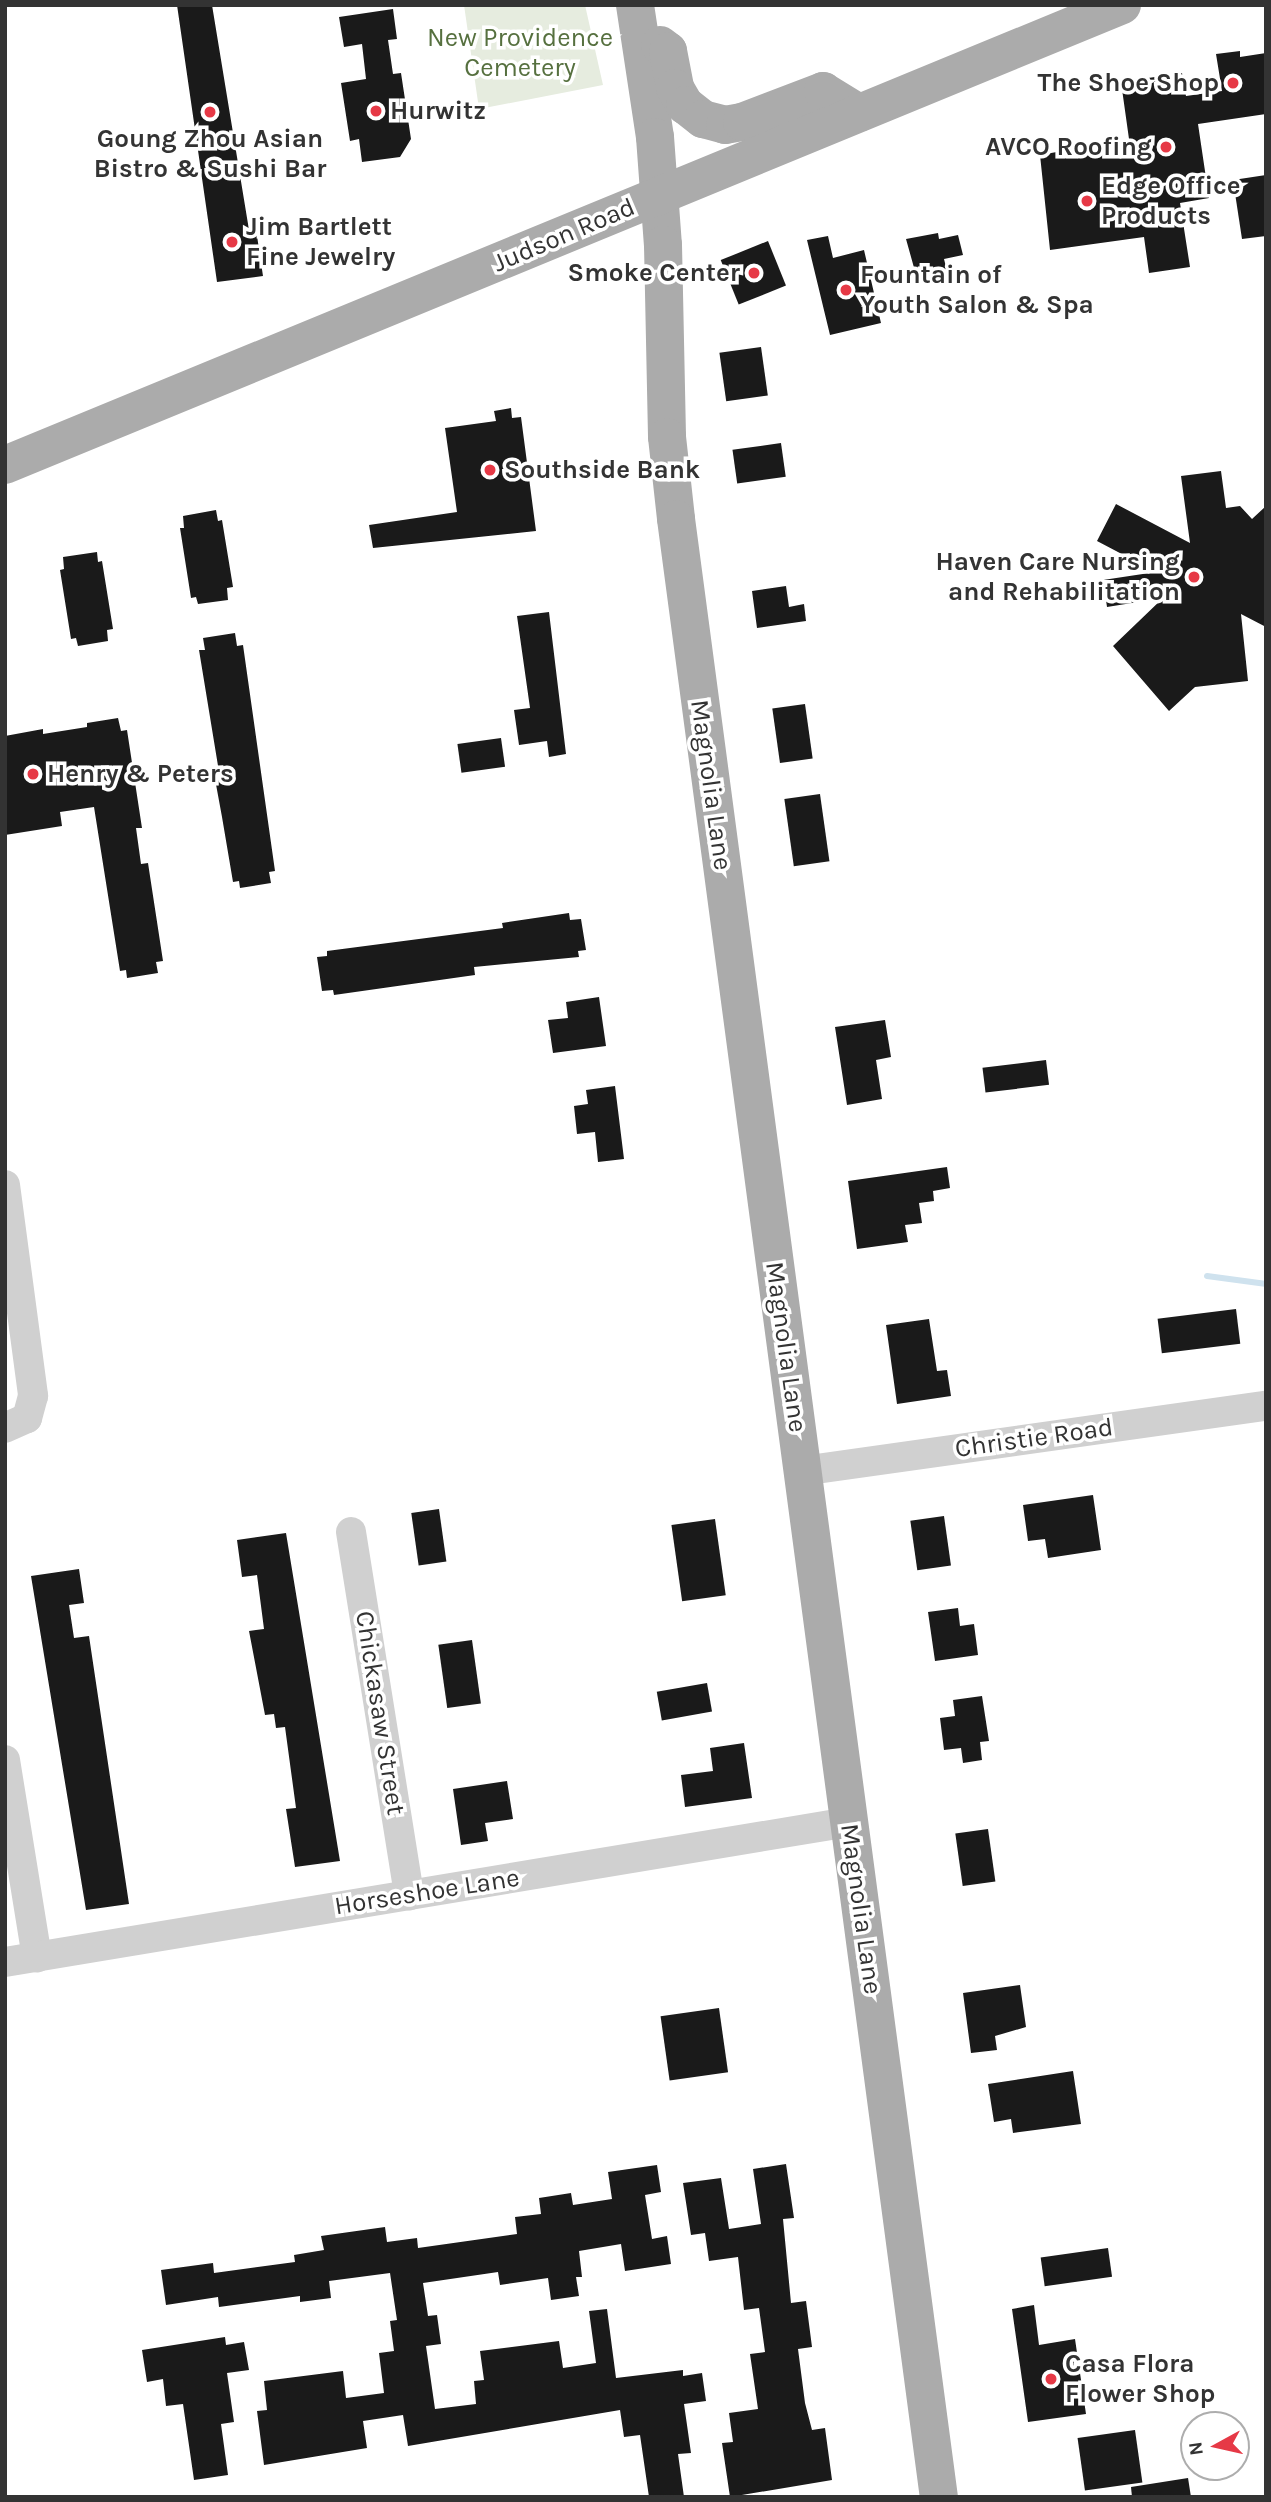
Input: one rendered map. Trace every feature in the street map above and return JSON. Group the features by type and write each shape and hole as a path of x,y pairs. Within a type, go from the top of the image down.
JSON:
{"main road":[{"name":"Judson Road","path":"5,465 1122,5"},
{"path":"638,18 668,51 675,88 685,105 703,119 725,125 742,122 823,91 859,114"},
{"name":"Magnolia Lane","path":"638,18 660,195 665,392 676,519 939,2497"}],"street":[{"path":"5,1185 33,1396 27,1418 5,1428"},
{"name":"Christie Road","path":"802,1471 1266,1406"},
{"name":"Chickasaw Street","path":"351,1532 409,1895"},
{"path":"5,1760 37,1957"},
{"name":"Horseshoe Lane","path":"5,1962 849,1822"}],"green space":[{"name":"New Providence Cemetery","path":"464,5 585,5 603,85 479,109"}],"building":[{"path":"177,5 212,5 249,230 256,229 263,276 217,282"},
{"name":"Hurwitz","path":"393,9 397,39 388,40 393,74 401,73 411,139 400,157 362,162 359,139 350,141 341,83 366,79 362,44 344,47 339,17"},
{"path":"1240,51 1240,57 1266,53 1266,114 1198,124 1209,198 1180,203 1190,267 1149,273 1144,237 1050,250 1040,155 1129,139 1121,82 1182,73 1186,96 1222,91 1216,54"},
{"path":"1266,175 1266,236 1242,239 1233,180"},
{"path":"938,233 939,239 958,235 963,255 944,259 948,275 918,282 906,239"},
{"name":"Fountain of Youth Salon & Spa","path":"828,236 833,258 864,250 881,323 830,335 807,240"},
{"name":"Smoke Center","path":"768,241 786,286 739,305 721,260"},
{"path":"761,347 768,396 726,401 719,353"},
{"name":"Southside Bank","path":"511,408 512,418 521,417 536,531 373,548 369,525 457,512 445,428 496,421 494,411"},
{"path":"781,443 786,477 737,483 732,450"},
{"name":"Haven Care Nursing and Rehabilitation","path":"1221,471 1226,508 1240,506 1252,519 1266,506 1266,627 1241,614 1248,681 1195,687 1169,711 1113,646 1163,598 1107,607 1103,580 1156,572 1097,541 1116,504 1190,543 1181,476"},
{"path":"216,510 218,521 222,520 233,587 227,588 228,600 198,604 196,597 191,598 180,528 184,528 183,516"},
{"path":"97,552 98,562 102,561 113,629 107,630 108,641 78,646 76,638 71,639 60,570 64,569 63,557"},
{"path":"786,586 789,607 804,604 806,621 757,628 752,591"},
{"path":"549,612 566,754 549,757 547,741 519,745 514,710 530,708 517,616"},
{"path":"235,633 237,646 243,645 275,871 269,872 271,883 240,888 239,881 233,882 215,779 220,778 199,650 205,650 203,638"},
{"path":"805,704 813,758 780,763 772,709"},
{"path":"118,718 121,731 127,730 142,828 136,828 141,864 148,863 163,961 156,962 158,973 127,978 126,970 120,971 94,807 60,812 62,826 5,835 5,736 43,729 43,734 87,727 87,723"},
{"path":"501,738 505,767 461,773 457,744"},
{"path":"820,794 829,861 794,866 784,799"},
{"path":"569,913 570,920 581,919 586,950 578,951 579,957 474,967 475,975 334,995 333,990 322,991 317,957 327,956 327,951 503,928 502,923"},
{"path":"599,997 606,1046 553,1053 548,1020 568,1018 566,1002"},
{"path":"885,1020 891,1057 876,1060 882,1099 847,1105 835,1027"},
{"path":"1046,1060 1049,1085 986,1093 982,1068"},
{"path":"615,1086 624,1159 598,1162 595,1132 577,1134 574,1106 588,1104 586,1090"},
{"path":"947,1167 950,1188 933,1191 934,1201 919,1203 922,1223 905,1225 908,1242 857,1249 848,1181"},
{"path":"1236,1309 1240,1344 1162,1353 1158,1319"},
{"path":"929,1319 937,1371 947,1370 951,1396 897,1404 886,1325"},
{"path":"1093,1495 1101,1550 1048,1558 1045,1539 1028,1541 1023,1505"},
{"path":"439,1509 446,1561 419,1565 411,1513"},
{"path":"944,1516 951,1566 917,1570 910,1521"},
{"path":"715,1519 726,1595 682,1601 671,1525"},
{"path":"286,1533 340,1861 295,1867 286,1809 296,1808 285,1727 276,1728 274,1714 265,1715 249,1631 264,1629 257,1575 242,1577 237,1540"},
{"path":"79,1569 84,1603 69,1605 74,1638 89,1636 129,1904 86,1910 31,1576"},
{"path":"958,1608 960,1626 974,1624 978,1655 935,1661 928,1612"},
{"path":"472,1640 481,1703 447,1708 438,1645"},
{"path":"707,1683 712,1712 662,1720 657,1692"},
{"path":"982,1696 989,1741 980,1742 982,1760 963,1763 961,1748 944,1750 940,1718 955,1716 953,1700"},
{"path":"744,1743 752,1798 685,1807 681,1775 713,1771 710,1748"},
{"path":"507,1781 513,1819 485,1823 488,1841 461,1845 453,1789"},
{"path":"988,1829 995,1881 963,1886 955,1834"},
{"path":"1020,1985 1026,2027 995,2036 997,2050 971,2053 963,1993"},
{"path":"719,2008 728,2072 670,2081 661,2016"},
{"path":"1073,2071 1081,2124 1013,2133 1011,2119 994,2122 988,2084"},
{"path":"786,2164 794,2218 783,2219 791,2303 806,2301 812,2347 798,2349 805,2403 812,2430 825,2428 832,2480 730,2497 722,2443 733,2442 729,2413 758,2409 750,2354 765,2352 759,2308 744,2310 738,2257 709,2261 705,2233 691,2235 683,2183 721,2178 729,2229 761,2224 753,2169"},
{"path":"657,2165 661,2192 645,2195 652,2239 667,2236 671,2264 625,2271 621,2244 579,2251 582,2277 576,2277 579,2296 551,2300 548,2278 500,2285 498,2272 423,2283 428,2316 437,2315 441,2344 426,2346 435,2409 476,2404 474,2381 484,2380 480,2351 559,2341 563,2368 596,2363 589,2311 607,2309 616,2378 683,2370 683,2376 702,2373 706,2401 684,2404 691,2453 678,2454 684,2497 649,2497 640,2435 624,2437 620,2410 408,2446 403,2415 363,2421 367,2448 264,2465 257,2411 267,2410 264,2381 343,2371 346,2398 384,2393 379,2353 394,2351 390,2321 397,2320 390,2273 329,2281 331,2298 300,2302 300,2296 219,2307 218,2297 166,2305 161,2270 213,2263 214,2273 295,2262 294,2255 324,2250 321,2236 385,2227 387,2242 417,2238 418,2248 517,2234 515,2217 541,2214 539,2198 571,2193 573,2205 612,2199 608,2172"},
{"name":"Casa Flora Flower Shop","path":"1108,2248 1112,2277 1045,2286 1041,2257"},
{"name":"Casa Flora Flower Shop","path":"1034,2305 1039,2345 1075,2339 1086,2414 1028,2422 1012,2309"},
{"path":"225,2337 226,2345 244,2342 249,2370 227,2373 234,2422 221,2424 228,2475 194,2480 183,2404 166,2406 163,2379 147,2382 142,2350"},
{"path":"1135,2430 1142,2482 1085,2491 1078,2438"},
{"path":"1180,2479 1188,2481 1191,2497 1132,2497 1131,2487"}],"waterway":[{"path":"1207,1276 1266,1284"}],"place":[{"name":"The Shoe Shop","path":"1233,83"},
{"name":"Hurwitz","path":"376,111"},
{"name":"Goung Zhou Asian Bistro & Sushi Bar","path":"210,112"},
{"name":"AVCO Roofing","path":"1166,147"},
{"name":"Edge Office Products","path":"1087,201"},
{"name":"Jim Bartlett Fine Jewelry","path":"232,242"},
{"name":"Smoke Center","path":"754,273"},
{"name":"Fountain of Youth Salon & Spa","path":"846,290"},
{"name":"Southside Bank","path":"490,470"},
{"name":"Haven Care Nursing and Rehabilitation","path":"1194,577"},
{"name":"Henry & Peters","path":"33,774"},
{"name":"Casa Flora Flower Shop","path":"1051,2379"}]}
